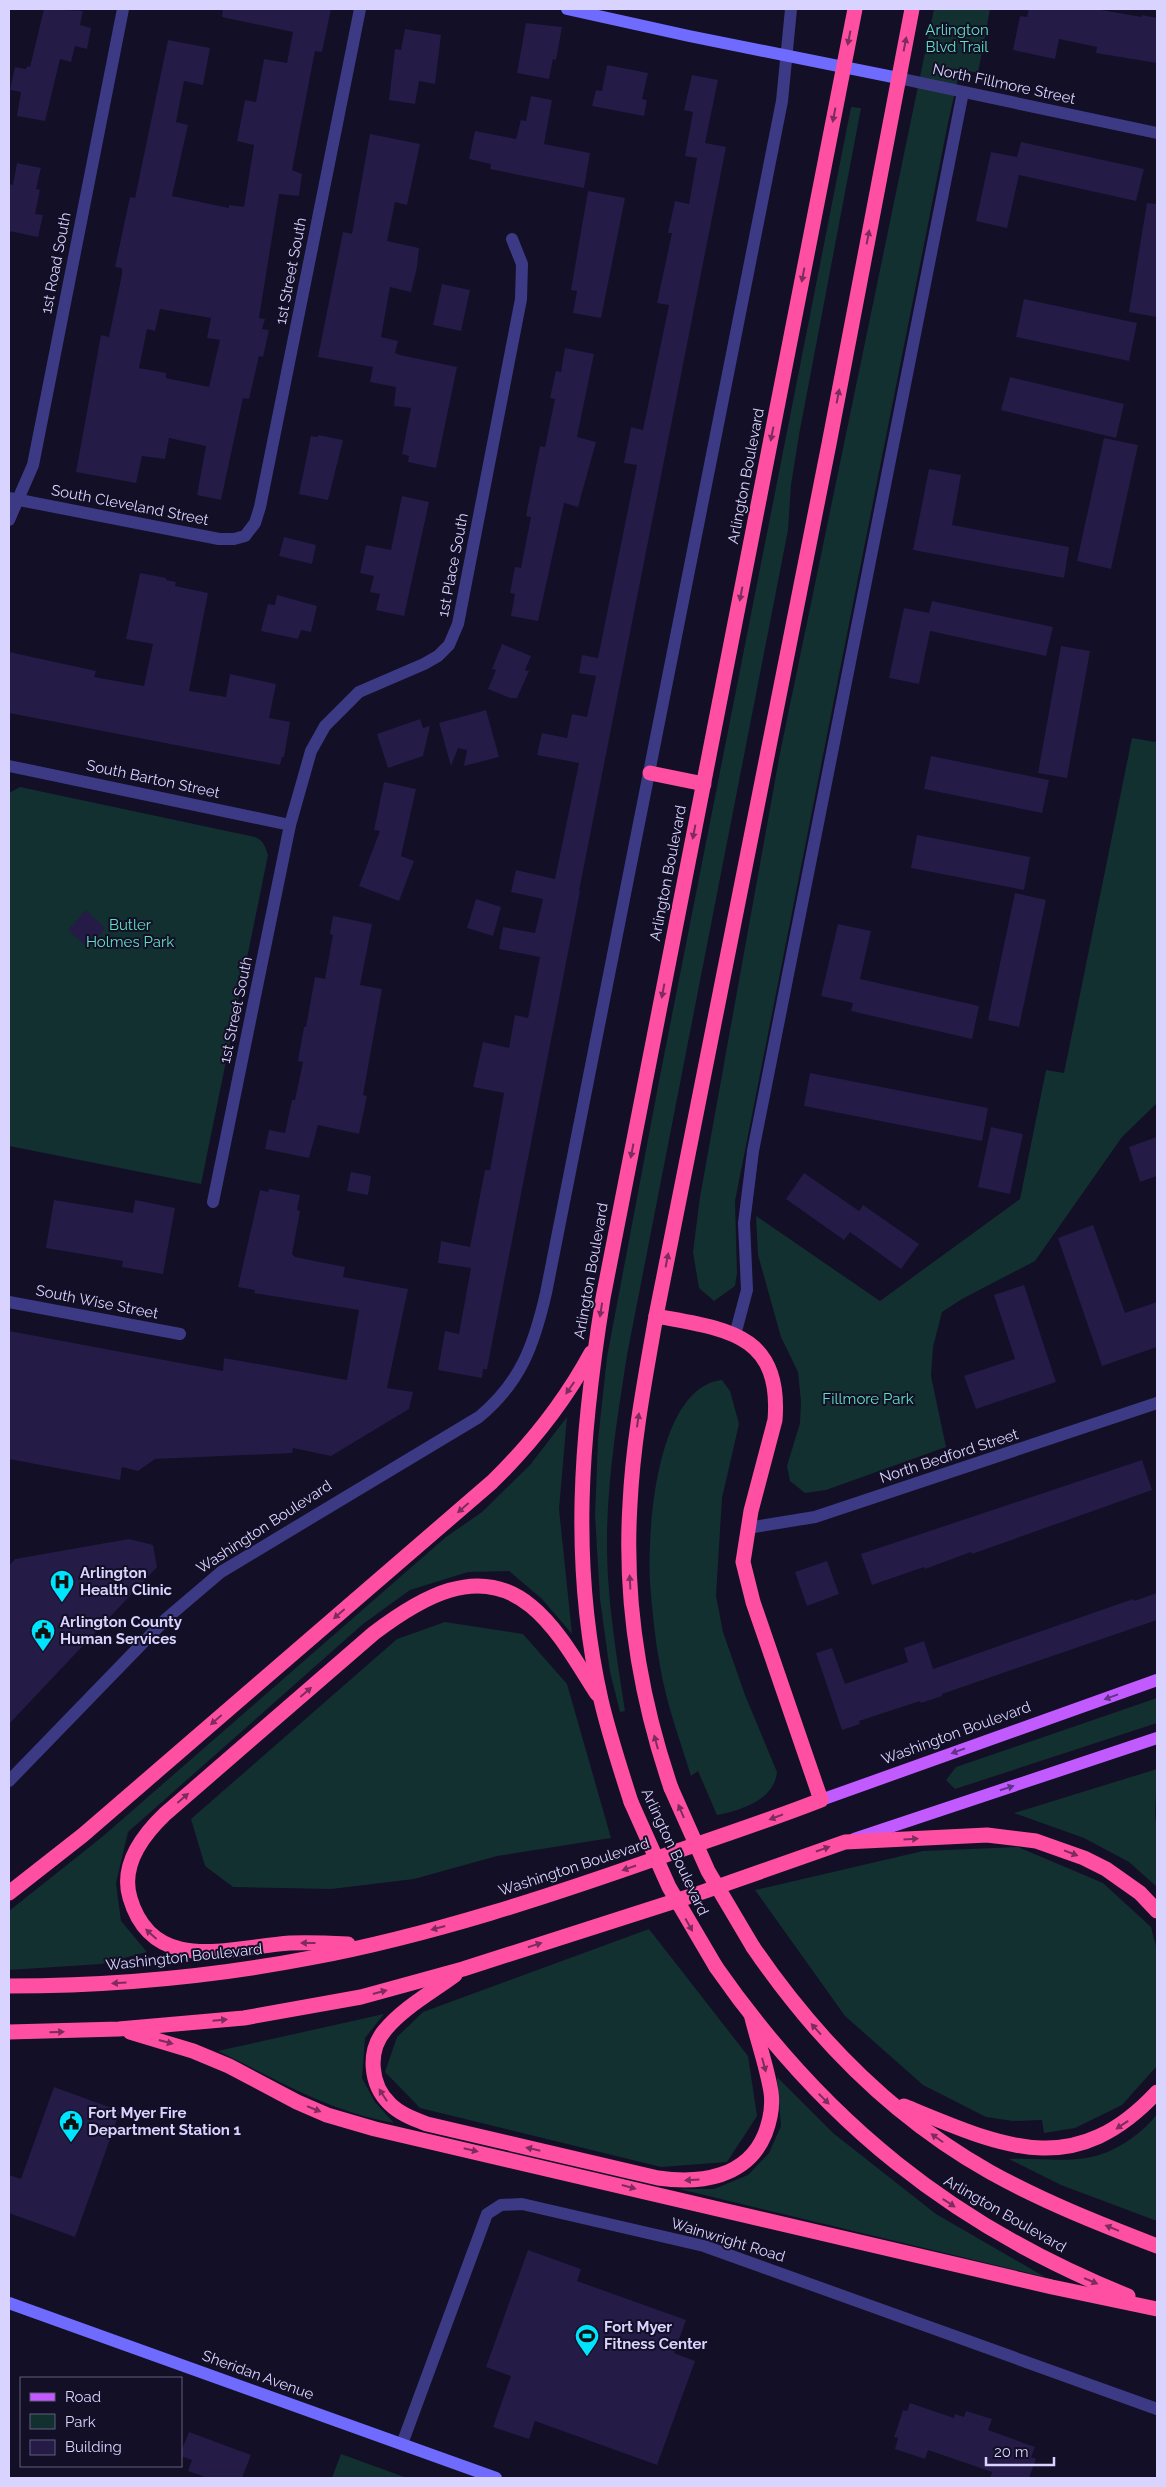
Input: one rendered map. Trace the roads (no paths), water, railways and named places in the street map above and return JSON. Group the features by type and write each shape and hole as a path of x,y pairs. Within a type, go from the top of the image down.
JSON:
{"highway":[{"name":"Arlington Boulevard","path":"855,9 595,1346 585,1420 581,1522 589,1632 601,1700 631,1802 669,1887 716,1967 752,2018 807,2083 837,2112 932,2192 972,2218 1046,2260 1157,2308"},
{"name":"Arlington Boulevard","path":"912,9 827,454 656,1316 636,1433 630,1505 629,1554 632,1613 640,1672 658,1751 671,1788 708,1870 753,1947 797,2007 854,2070 887,2100 921,2126 989,2172 1061,2208 1157,2246"},
{"path":"650,773 704,784"},
{"path":"656,1316 707,1326 734,1335 753,1346 768,1364 773,1378 776,1405 772,1432 748,1528 743,1562 748,1587 821,1800"},
{"path":"9,1893 120,1803 492,1482 529,1443 578,1376 595,1346"},
{"path":"374,1944 291,1943 208,1952 194,1952 172,1947 153,1937 138,1919 128,1893 130,1867 146,1834 179,1801 374,1633 409,1608 441,1593 457,1589 486,1587 498,1588 522,1599 533,1607 553,1629 601,1700"},
{"name":"Washington Boulevard","path":"9,1986 87,1984 171,1978 311,1958 374,1944 476,1918 550,1895 747,1828 821,1800"},
{"path":"9,2032 119,2029 282,2012 361,1997 463,1969 694,1896 845,1842 987,1835 1036,1841 1084,1858 1106,1869 1140,1893 1157,1911"},
{"path":"463,1969 402,2013 383,2031 376,2044 373,2066 375,2081 389,2103 399,2112 427,2124 658,2178 692,2181 724,2174 740,2167 754,2154 762,2142 768,2127 771,2094 752,2018"},
{"path":"119,2029 193,2051 229,2066 297,2102 327,2115 375,2129 1052,2287 1157,2308"},
{"path":"887,2100 987,2139 1031,2148 1049,2148 1098,2138 1128,2120 1157,2092"}],"main road":[{"name":"Washington Boulevard","path":"821,1800 1157,1680"},
{"path":"845,1842 1157,1738"}],"street":[{"name":"1st Road South","path":"9,520 14,499 32,465 123,9"},
{"name":"1st Street South","path":"245,536 255,523 260,507 360,9"},
{"name":"North Fillmore Street","path":"567,9 1157,133"},
{"path":"650,773 782,100 791,9"},
{"path":"734,1335 747,1290 744,1223 749,1173 963,92"},
{"name":"1st Place South","path":"290,824 312,751 325,726 359,692 438,656 449,645 458,624 521,299 522,264 512,239"},
{"name":"South Cleveland Street","path":"14,499 219,539 234,540 245,536"},
{"name":"South Barton Street","path":"9,766 290,824"},
{"name":"Washington Boulevard","path":"9,1781 162,1623 221,1572 478,1417 499,1398 523,1365 539,1322 650,773"},
{"name":"1st Street South","path":"213,1202 290,824"},
{"name":"South Wise Street","path":"9,1302 180,1334"},
{"name":"North Bedford Street","path":"748,1528 815,1517 1157,1403"},
{"name":"Wainwright Road","path":"402,2444 488,2214 501,2206 522,2204 704,2246 1157,2409"},
{"name":"Sheridan Avenue","path":"9,2303 496,2478"}],"place":[{"name":"Arlington Health Clinic","path":"62,1603"},
{"name":"Arlington County Human Services","path":"43,1652"},
{"name":"Fort Myer Fire Department Station 1","path":"71,2143"},
{"name":"Fort Myer Fitness Center","path":"587,2357"}],"park label":[{"name":"Arlington Blvd Trail","path":"957,38"},
{"name":"Butler Holmes Park","path":"130,934"},
{"name":"Fillmore Park","path":"868,1399"}]}
